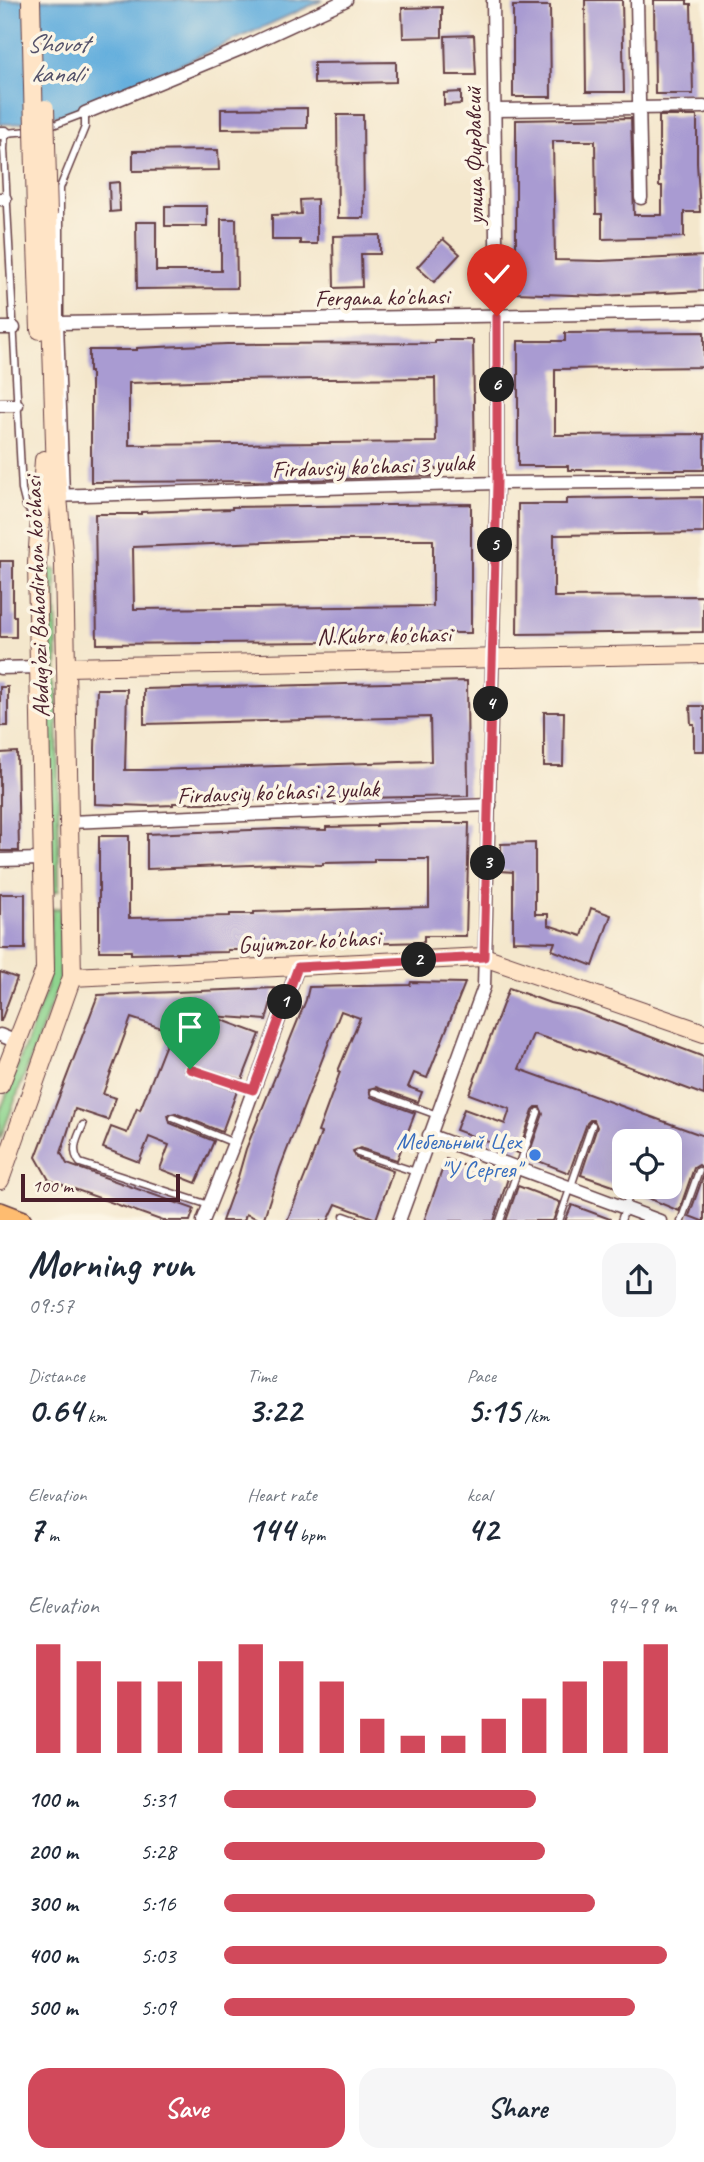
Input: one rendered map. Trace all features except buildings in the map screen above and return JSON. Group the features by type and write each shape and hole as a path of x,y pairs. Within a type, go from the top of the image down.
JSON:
{"main road":[{"name":"Abdug’ozi Bahodirhon ko’chasi","path":"31,0 42,215"},
{"name":"Abdug’ozi Bahodirhon ko’chasi","path":"0,1180 72,977 64,564 56,496 45,475 42,0"},
{"name":"Abdug’ozi Bahodirhon ko’chasi","path":"0,1085 45,970 37,564 40,523 56,496"},
{"name":"N.Kubro ko'chasi","path":"66,667 704,654"},
{"path":"43,900 70,899"},
{"name":"Gujumzor ko'chasi","path":"72,977 484,957 704,1033"},
{"path":"0,1213 20,1220"}],"street":[{"path":"85,113 240,49 346,0"},
{"name":"улица Фирдавсий","path":"399,1220 484,987 497,483 493,0"},
{"path":"636,0 641,108 641,198"},
{"path":"495,110 704,107"},
{"name":"Fergana ko'chasi","path":"60,323 704,312"},
{"path":"0,328 14,328"},
{"path":"0,405 17,404"},
{"name":"Firdavsiy ko'chasi 3 yulak","path":"56,496 497,483 704,481"},
{"path":"0,668 39,667"},
{"name":"Firdavsiy ko'chasi 2 yulak","path":"69,822 489,805"},
{"path":"0,860 43,859"},
{"path":"203,1220 298,967"},
{"path":"0,1035 17,1042"},
{"path":"429,1135 570,1188 623,1214 660,1220"}],"lane":[{"path":"40,523 26,506 22,490 14,328 3,199 2,133 24,132 58,125 85,113 85,127 60,188 56,496"},
{"path":"190,1069 253,1090"},
{"path":"374,1091 436,1115"},
{"path":"500,1220 538,1112"},
{"path":"173,1118 234,1143"},
{"path":"83,1125 74,1149 80,1163 209,1205"},
{"path":"559,1220 592,1125"},
{"path":"358,1153 416,1172"},
{"path":"681,1220 699,1171"},
{"path":"344,1216 358,1220"}],"green space":[{"path":"46,570 56,570 59,890 55,892 52,890"},
{"path":"60,908 60,981 0,1140 0,1112 47,988 52,909"}],"water":[{"name":"Shovot kanali","path":"0,0 323,0 73,113 0,124"}],"place":[{"name":"Мебельный Цех \"У Сергея\"","path":"535,1155"}],"route":[{"path":"190,1069 253,1090 298,967 484,957 497,483 497,316"}]}
